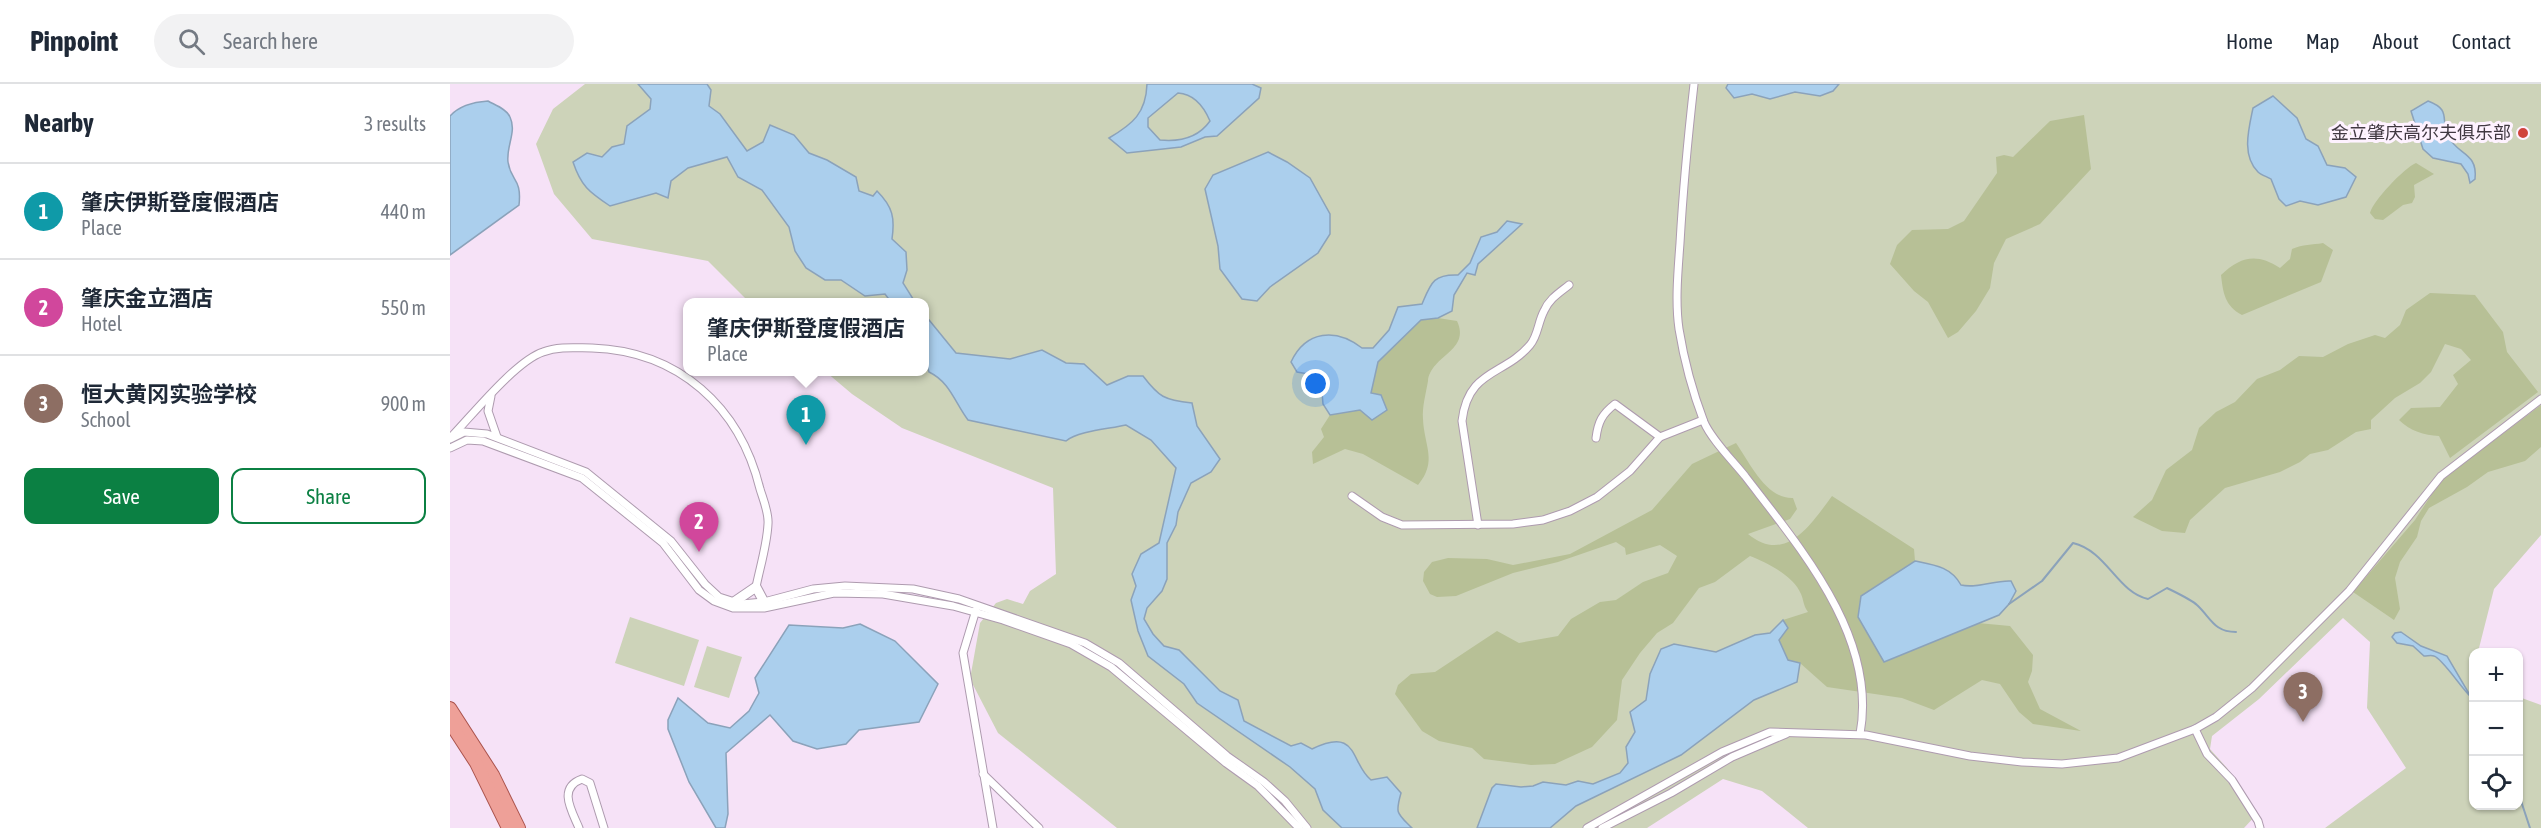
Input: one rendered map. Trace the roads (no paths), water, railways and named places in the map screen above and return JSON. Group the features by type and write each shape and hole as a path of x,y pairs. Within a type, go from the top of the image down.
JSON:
{"main road":[{"path":"450,708 493,776 519,828"},
{"path":"450,723 476,763 508,828"}],"street":[{"path":"1694,84 1683,186 1678,302 1679,328 1692,382 1703,420 1822,579 1845,630 1859,670 1863,715 1860,734"},
{"path":"1478,525 1462,421 1463,408 1480,381 1532,344 1543,312 1552,297 1569,285"},
{"path":"450,439 520,365 541,352 564,347 614,349 656,361 704,391 732,420 754,465 768,523 756,587 764,602"},
{"path":"491,396 488,411 498,437"},
{"path":"1587,828 1722,752 1770,732 1860,734 1970,756 2062,764 2118,758 2195,729 2216,717 2252,688 2349,591 2441,476 2541,399"},
{"path":"1596,438 1598,423 1604,413 1615,404 1660,437"},
{"path":"1352,496 1382,517 1402,525 1513,524 1542,520 1570,511 1612,488 1660,437 1703,420"},
{"path":"450,439 464,432 498,437 586,472 671,541 705,584 719,597 734,602 741,604 764,602 813,589 871,585 913,589 1085,643 1119,663 1227,756 1264,782 1285,801 1307,828"},
{"path":"450,448 467,440 483,441 556,466 582,478 663,543 699,590 714,601 733,608 764,608 809,596 855,592 913,597 977,609 1064,641 1112,667 1226,763 1258,786 1299,828"},
{"path":"734,602 756,587"},
{"path":"977,609 963,653 993,828"},
{"path":"2195,729 2207,754 2232,780 2246,801 2258,821 2259,828"},
{"path":"1602,828 1671,793 1732,757 1789,733"},
{"path":"983,774 1039,828"},
{"path":"579,828 567,799 568,788 574,782 582,779 590,783 604,828"}],"water":[{"path":"638,84 707,84 711,90 709,106 720,114 747,151 763,142 770,125 794,135 809,153 827,160 856,177 859,191 873,196 877,191 887,202 892,213 892,239 906,252 907,270 903,283 912,298 888,298 885,294 865,296 841,280 825,280 806,268 795,251 789,227 762,190 738,177 727,157 688,168 671,181 668,198 656,193 610,206 596,197 579,177 573,162 587,153 602,157 612,147 624,144 627,126 650,109 651,99"},
{"path":"1147,84 1252,84 1261,88 1259,98 1217,136 1205,137 1181,147 1127,153 1109,138 1137,117 1146,94","holes":["1178,93 1198,102 1210,121 1188,138 1160,140 1148,127 1148,118"]},
{"path":"1728,84 1839,84 1833,91 1820,96 1795,92 1770,99 1752,94 1734,98 1726,88"},
{"path":"2273,96 2297,118 2306,139 2318,146 2327,165 2345,168 2356,177 2346,197 2318,205 2300,201 2286,206 2279,199 2271,179 2259,173 2253,165 2249,158 2248,141 2253,108"},
{"path":"488,101 506,112 512,123 508,162 518,185 519,205 450,255 450,116 467,105"},
{"path":"2428,101 2443,112 2448,136 2473,164 2475,179 2470,183 2468,174 2461,164 2433,158 2423,149 2411,111"},
{"path":"1268,152 1310,178 1330,214 1330,234 1318,253 1270,287 1257,301 1242,299 1220,269 1218,246 1205,189 1213,175"},
{"path":"1507,221 1522,224 1478,264 1475,275 1467,273 1454,295 1452,311 1438,318 1421,320 1378,362 1371,393 1381,395 1387,410 1372,420 1360,410 1330,415 1323,404 1321,380 1314,375 1297,372 1291,362 1297,351 1313,338 1332,335 1342,337 1362,348 1373,348 1389,330 1398,307 1422,304 1434,281 1443,276 1458,275 1470,263 1481,237 1497,232"},
{"path":"929,320 956,353 1010,359 1042,350 1066,363 1084,364 1107,385 1128,376 1143,376 1153,389 1168,399 1192,403 1197,426 1220,459 1211,472 1191,483 1167,543 1167,579 1162,591 1147,608 1144,619 1164,646 1179,650 1220,691 1238,700 1244,721 1291,746 1301,743 1312,749 1327,743 1346,744 1371,780 1387,777 1401,793 1399,813 1412,828 1342,828 1323,810 1315,789 1290,767 1197,703 1184,684 1148,656 1138,631 1131,600 1136,586 1132,574 1141,554 1159,543 1176,468 1151,440 1126,425 1086,433 1066,441 968,420 947,387 929,372"},
{"path":"1915,561 1947,571 1961,585 1973,586 2011,581 2016,591 2009,604 1999,615 1884,662 1858,617 1861,596"},
{"path":"1783,620 1788,628 1779,640 1788,660 1800,663 1797,682 1754,700 1681,755 1576,806 1550,828 1477,828 1492,788 1496,784 1521,787 1543,782 1566,785 1578,781 1593,784 1620,773 1628,763 1626,747 1635,732 1630,712 1646,700 1650,674 1661,649 1674,644 1716,652 1755,635 1770,633"},
{"path":"860,624 895,641 938,684 919,722 859,730 846,744 817,749 793,741 770,715 726,753 728,814 725,828 716,828 689,782 668,729 668,720 678,698 708,723 730,728 749,711 759,693 755,678 789,625 843,628"},
{"path":"2401,632 2421,646 2447,656 2469,695 2438,658 2424,656 2413,646 2397,643 2392,637 2395,633"}],"waterway":[{"path":"2009,604 2042,581 2073,543 2095,554 2137,595 2148,599 2167,588 2195,603 2218,627 2236,632"},
{"path":"2523,807 2530,828"}],"place":[{"name":"金立肇庆高尔夫俱乐部","path":"2523,133"},
{"name":"肇庆伊斯登度假酒店","path":"806,445"},
{"name":"肇庆金立酒店","path":"699,552"},
{"name":"恒大黄冈实验学校","path":"2303,722"}]}
